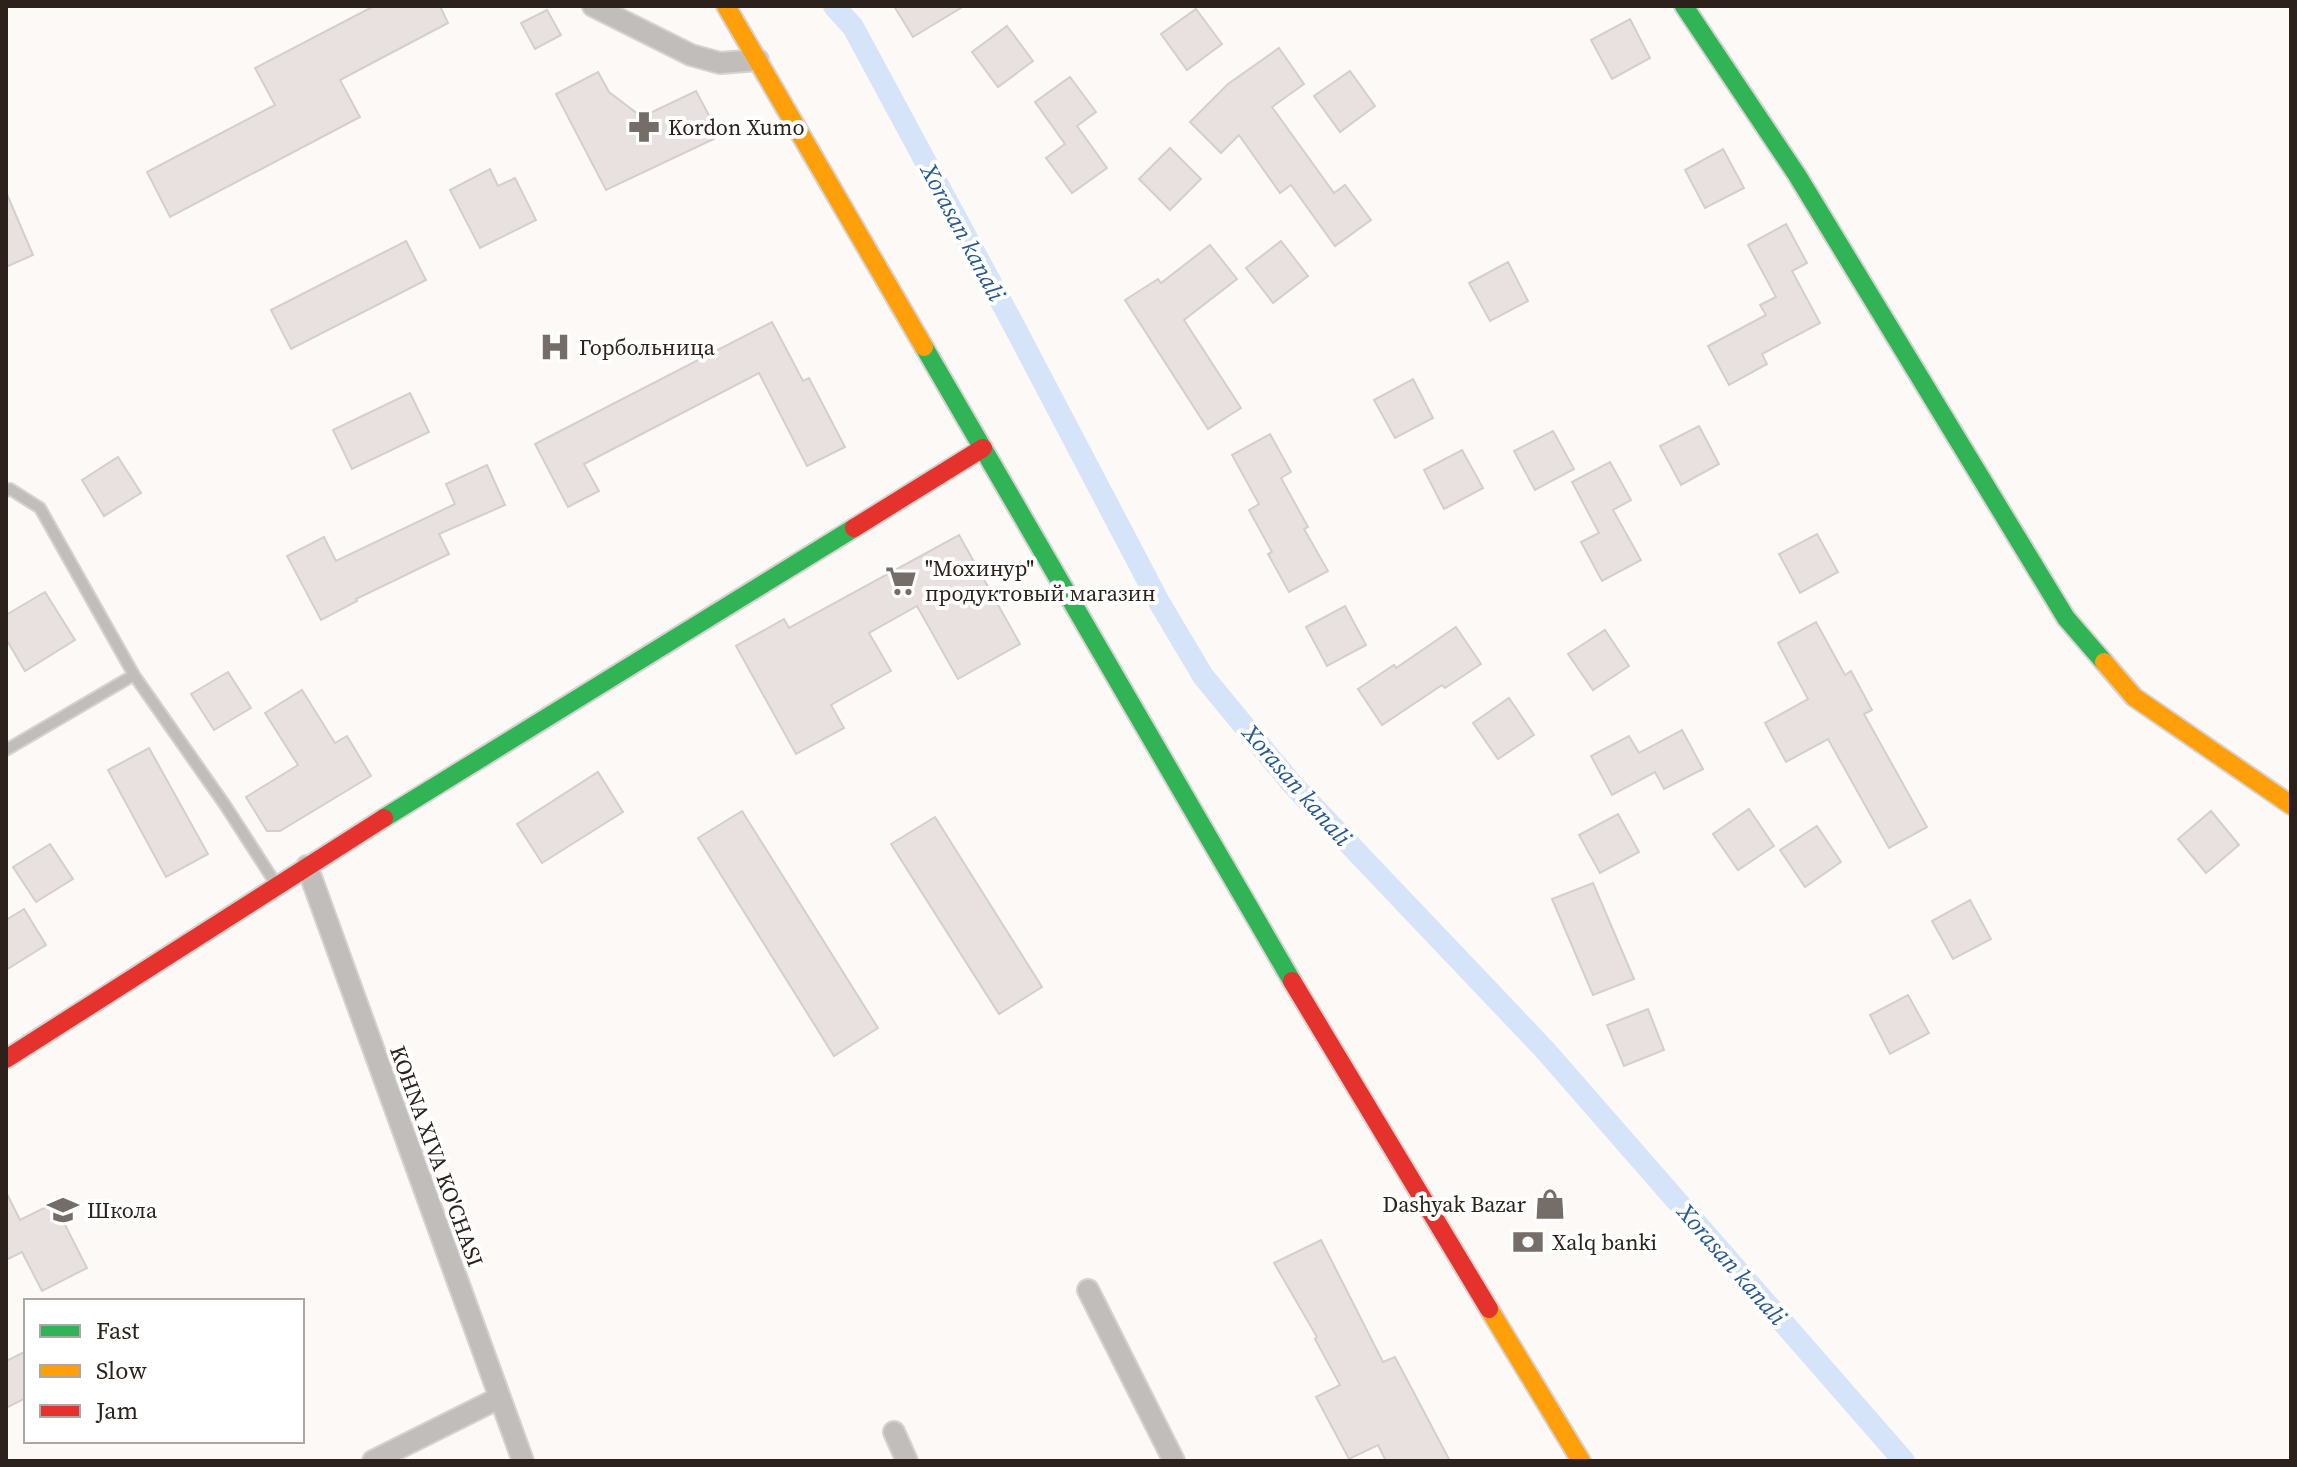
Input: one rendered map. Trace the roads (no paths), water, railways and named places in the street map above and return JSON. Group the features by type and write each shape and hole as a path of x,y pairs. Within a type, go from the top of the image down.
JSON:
{"main road":[{"path":"726,6 1338,1060 1581,1461"},
{"path":"1684,6 1797,175 2066,618 2134,697 2291,805"},
{"path":"6,1059 307,866 983,448"}],"street":[{"path":"593,6 691,55 720,63 758,60"},
{"name":"KOHNA XIVA KO'CHASI","path":"307,866 523,1461"},
{"path":"1088,1290 1174,1461"},
{"path":"373,1461 499,1398"},
{"path":"894,1432 907,1461"}],"lane":[{"path":"6,491 10,489 40,508 134,675 277,886"},
{"path":"6,750 134,675"}],"waterway":[{"name":"Xorasan kanali","path":"834,6 853,27 1159,602 1203,676 1292,784 1544,1049 1904,1461"}],"place":[{"name":"Kordon Xumo","path":"644,127"},
{"name":"Горбольница","path":"555,347"},
{"name":"\"Мохинур\" продуктовый магазин","path":"901,581"},
{"name":"Dashyak Bazar","path":"1550,1204"},
{"name":"Школа","path":"63,1210"},
{"name":"Xalq banki","path":"1528,1242"}]}
